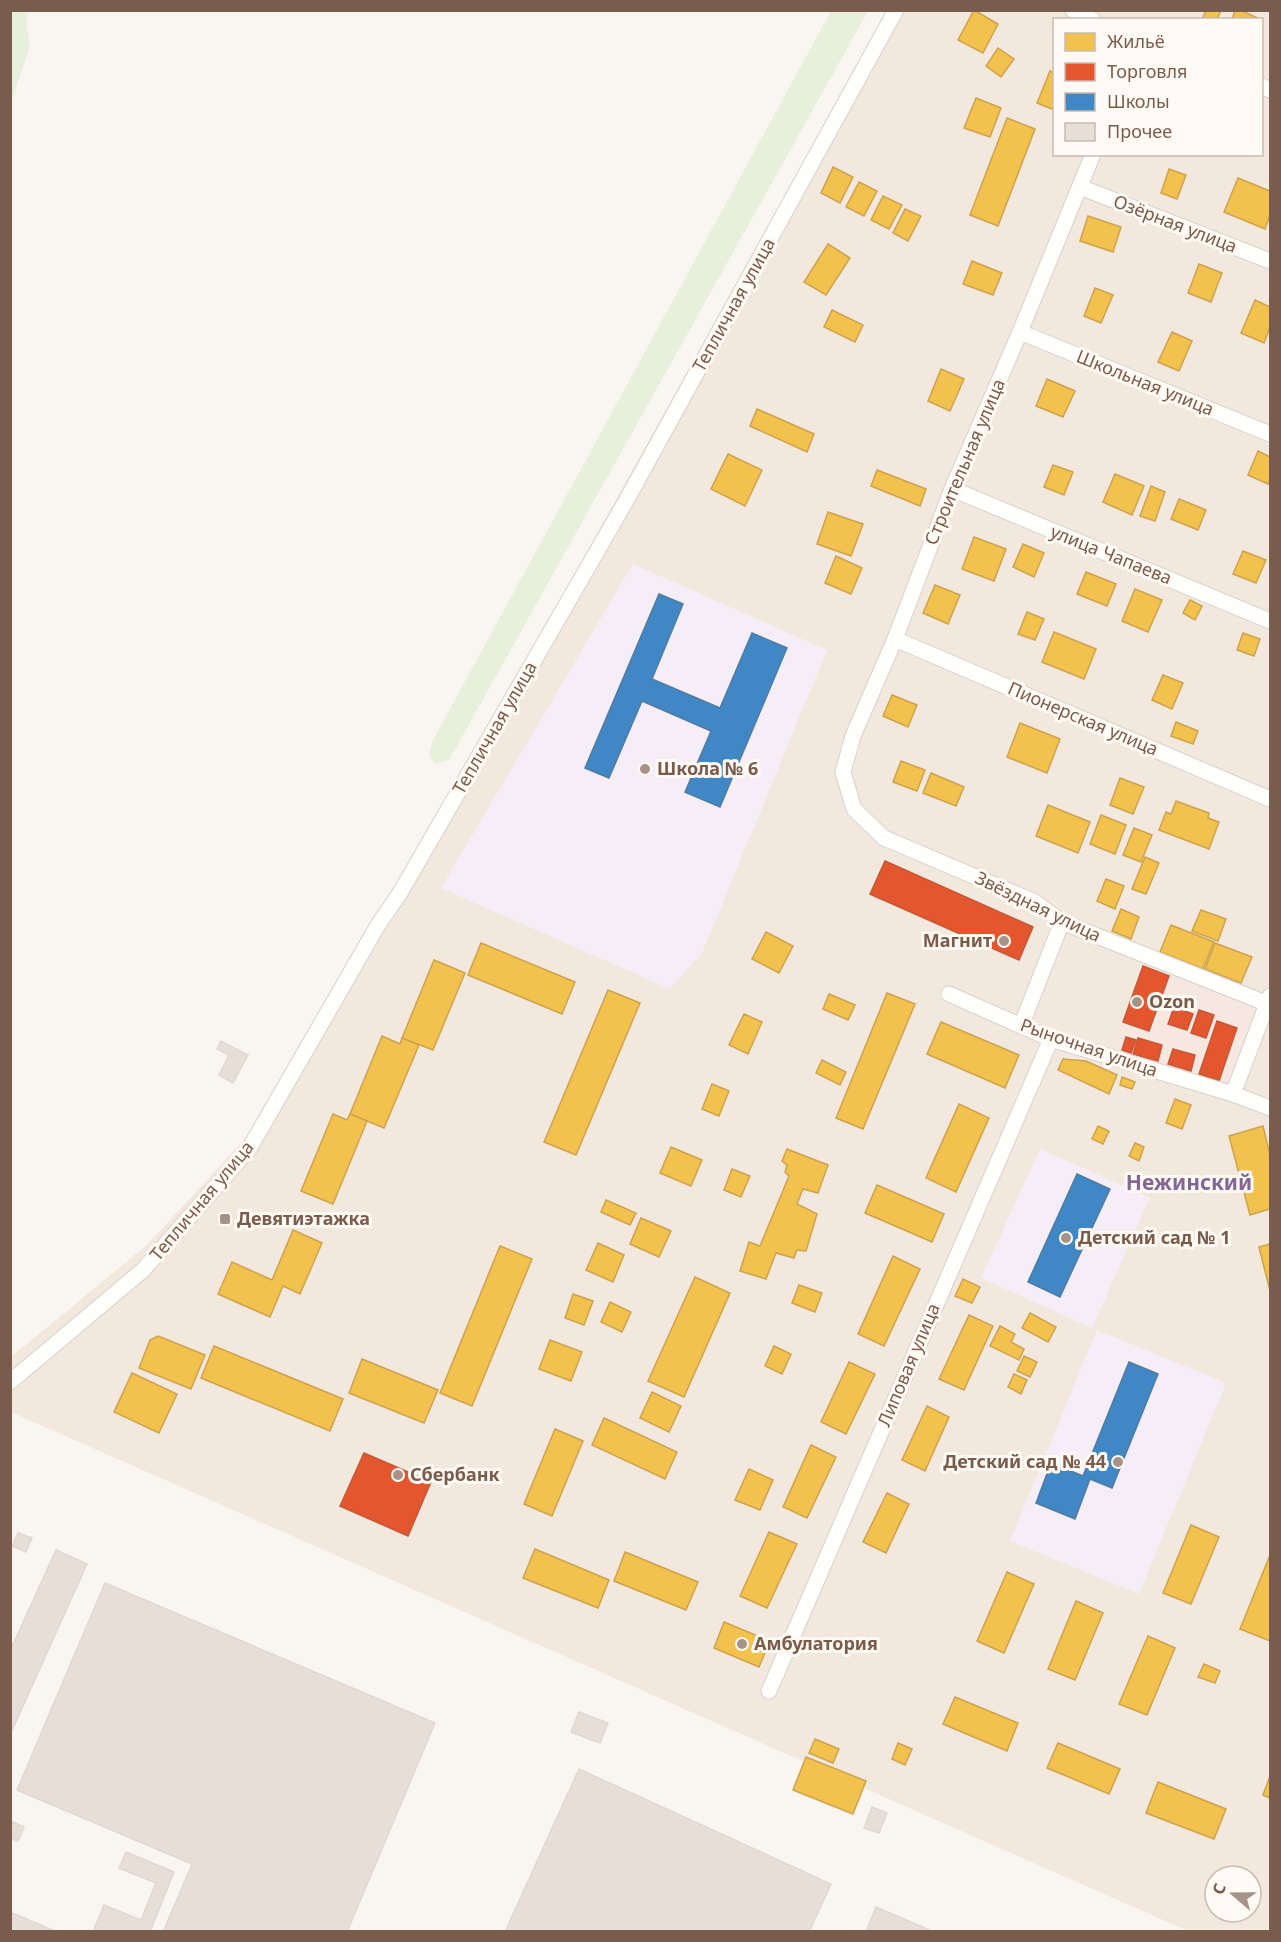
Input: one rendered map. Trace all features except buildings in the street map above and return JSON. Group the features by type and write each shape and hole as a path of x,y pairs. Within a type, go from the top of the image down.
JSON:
{"street":[{"name":"Тепличная улица","path":"10,1382 143,1270 249,1149 626,501 896,10"},
{"path":"1073,10 1089,18"},
{"name":"Строительная улица","path":"843,772 853,736 896,639 952,489 1092,156"},
{"name":"Озёрная улица","path":"1080,187 1270,261"},
{"name":"Школьная улица","path":"1020,332 1270,434"},
{"name":"улица Чапаева","path":"952,489 1270,621"},
{"name":"Пионерская улица","path":"896,639 1270,799"},
{"name":"Звёздная улица","path":"843,772 854,809 884,838 1035,902 1062,922 1268,1003"},
{"path":"1021,1026 1062,922"},
{"name":"Рыночная улица","path":"949,994 1050,1039 1233,1094 1270,1108"},
{"path":"1268,1003 1270,1026"},
{"path":"1233,1094 1268,1003"},
{"name":"Липовая улица","path":"769,1691 1050,1039"}],"shaded area":[{"name":"Нежинский","path":"888,11 1270,11 1270,1931 1188,1931 11,1412 11,1357 148,1244 262,1120 412,866"},
{"name":"Школа № 6","path":"633,564 827,650 702,953 670,989 441,888"},
{"path":"1143,966 1248,990 1266,1009 1233,1094 1110,1057"},
{"name":"Детский сад № 1","path":"1040,1149 1150,1198 1092,1328 981,1278"},
{"name":"Детский сад № 44","path":"1097,1330 1226,1383 1139,1594 1010,1541"}],"green space":[{"path":"11,10 28,11 26,22 30,46 11,102"},
{"path":"831,11 868,11 449,760 435,764 429,755 432,742"}],"place":[{"name":"Школа № 6","path":"645,769"},
{"name":"Магнит","path":"1004,941"},
{"name":"Ozon","path":"1137,1002"},
{"name":"Девятиэтажка","path":"225,1219"},
{"name":"Детский сад № 1","path":"1066,1238"},
{"name":"Детский сад № 44","path":"1118,1462"},
{"name":"Сбербанк","path":"398,1475"},
{"name":"Амбулатория","path":"742,1644"}],"district":[{"name":"Нежинский","path":"1189,1183"}]}
